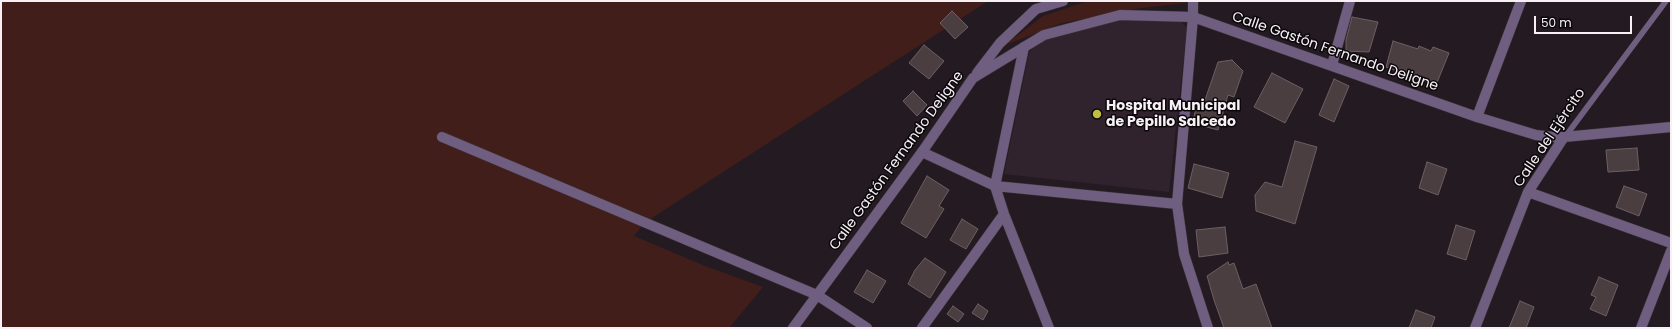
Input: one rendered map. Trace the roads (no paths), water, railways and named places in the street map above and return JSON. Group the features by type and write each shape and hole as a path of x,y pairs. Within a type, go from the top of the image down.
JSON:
{"street":[{"path":"973,78 1000,43 1036,9 1063,1"},
{"path":"1193,1 1193,17 1177,204 1184,254 1208,328"},
{"path":"1332,65 1350,1"},
{"path":"1477,117 1521,1"},
{"name":"Calle Gastón Fernando Deligne","path":"793,328 922,152 973,78 1044,35 1120,15 1193,17 1477,117 1536,135 1564,137 1671,127"},
{"path":"1024,47 995,186 1045,326"},
{"path":"442,137 817,295 867,328"},
{"name":"Calle del Ejército","path":"1475,328 1528,192 1564,137"},
{"path":"922,152 995,186 1177,204"},
{"path":"1528,192 1671,243"},
{"path":"922,328 1004,214"},
{"path":"1641,328 1671,251"}],"lane":[{"name":"Calle del Ejército","path":"1564,137 1666,1"}],"place":[{"name":"Hospital Municipal de Pepillo Salcedo","path":"1097,114"}]}
